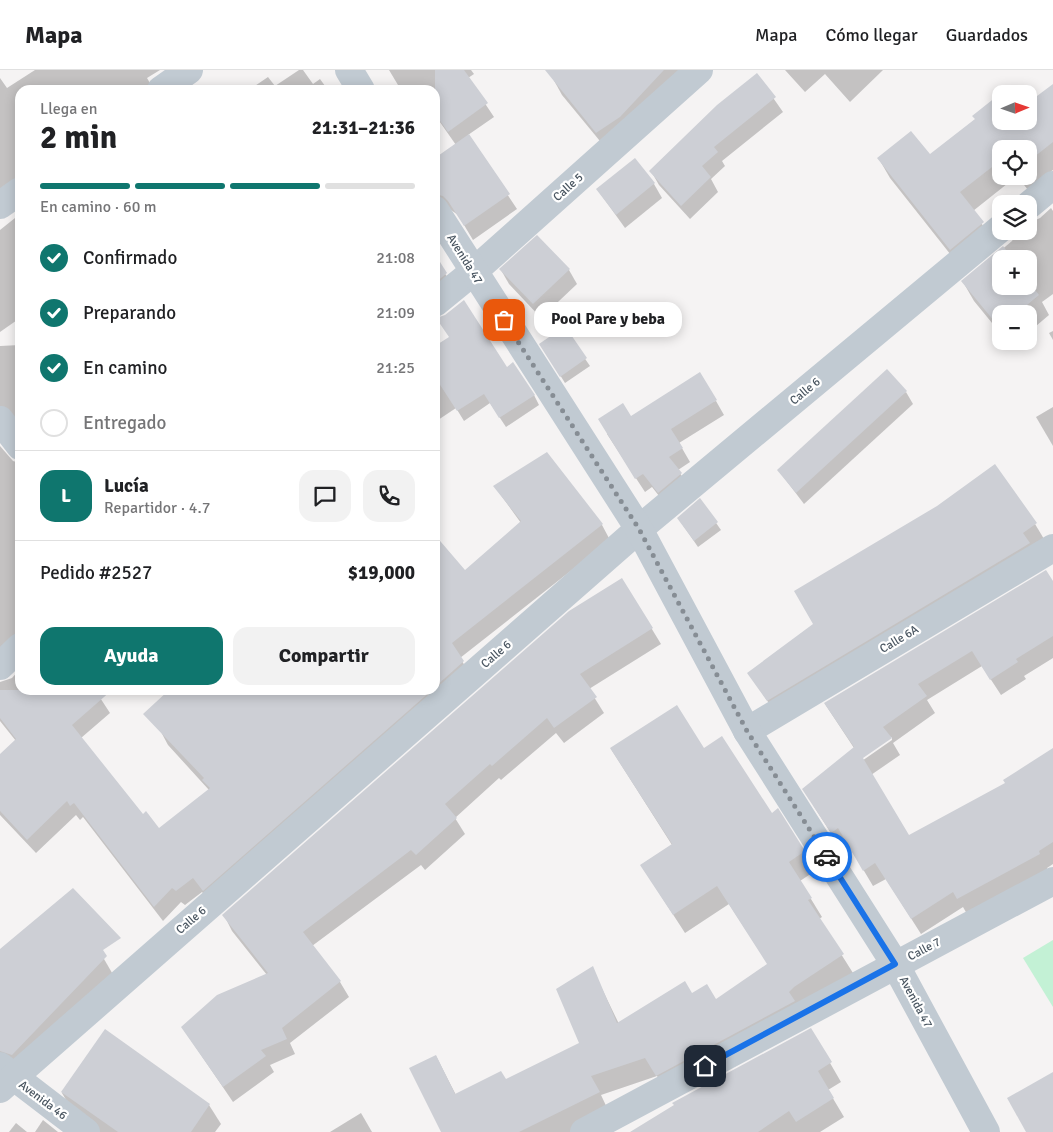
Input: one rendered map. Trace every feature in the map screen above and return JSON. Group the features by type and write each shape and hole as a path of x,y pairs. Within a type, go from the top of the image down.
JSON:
{"street":[{"path":"168,85 188,70"},
{"path":"349,70 358,85"},
{"name":"Calle 5","path":"440,299 474,272 699,70"},
{"path":"1037,199 1053,185"},
{"path":"0,205 15,194"},
{"name":"Avenida 47","path":"440,218 639,529 747,731 895,964 986,1132"},
{"name":"Calle 6","path":"4,1078 639,529 992,235"},
{"path":"0,420 15,440"},
{"name":"Calle 6A","path":"747,731 1053,548"},
{"path":"0,666 15,652"},
{"name":"Calle 7","path":"584,1132 1053,881"},
{"name":"Avenida 46","path":"4,1078 86,1132"}],"green space":[{"path":"1053,940 1053,1007 1023,958"}],"building":[{"path":"435,70 464,70 488,103 448,132 440,121 440,85 435,85"},
{"path":"545,70 664,70 620,117 596,133"},
{"path":"757,73 776,97 714,147 718,152 702,166 711,177 681,206 649,171 717,105"},
{"path":"1053,84 1053,142 1037,155 1037,140 992,140 992,167 960,192 984,222 950,250 877,158 911,131 930,154 975,119 972,116 992,100 992,130 1038,130 1038,95"},
{"path":"469,134 510,194 464,226 448,201 440,195 440,154"},
{"path":"635,158 655,183 616,215 596,189"},
{"path":"537,235 570,269 533,304 499,269"},
{"path":"1003,246 1006,250 998,250"},
{"path":"992,255 992,295 1037,295 1037,292 1039,295 1027,305 992,305 992,319 961,281"},
{"path":"440,262 447,273 440,279"},
{"path":"464,300 507,367 513,362 535,395 499,418 484,394 457,411 440,385 440,343 449,337 440,324 440,317"},
{"path":"565,326 587,358 560,377 539,344"},
{"path":"887,369 907,391 796,493 777,470"},
{"path":"700,372 717,400 671,429 683,448 669,457 682,473 658,493 643,474 635,479 598,419 623,403 631,416"},
{"path":"547,452 603,524 452,643 464,661 440,683 440,541 465,570 521,521 493,486"},
{"path":"995,464 1037,523 1023,533 1030,543 767,701 747,673 813,624 794,591 937,506"},
{"path":"700,498 718,522 694,541 677,518"},
{"path":"1046,570 1053,581 1053,636 1016,659 1018,662 990,680 972,651 918,684 927,696 883,727 892,738 863,758 909,835 1005,783 1003,780 1053,748 1053,842 1039,851 1040,854 957,899 953,892 911,919 875,863 863,871 838,828 831,833 802,789 854,747 824,703"},
{"path":"622,578 653,628 580,674 597,697 554,728 547,718 492,766 490,764 445,804 457,818 416,855 411,850 303,932 341,981 282,1028 287,1039 261,1050 266,1056 223,1087 181,1027 217,995 268,973 222,915 569,611"},
{"path":"0,690 15,690 15,695 106,695 72,725 143,814 146,811 159,828 210,788 202,780 204,778 143,714 164,695 426,695 203,891 193,878 176,891 172,888 154,907 74,803 70,806 67,801 27,840 0,811 0,754 16,739 0,718"},
{"path":"677,705 704,748 722,736 772,813 778,808 805,851 789,862 812,898 808,900 844,954 794,987 789,992 795,1001 656,1076 645,1058 591,1076 600,1092 519,1132 441,1132 409,1068 436,1055 455,1094 501,1071 506,1079 579,1043 556,989 593,966 617,1023 685,981 692,993 707,984 716,999 767,964 717,886 673,915 640,865 672,844 610,748"},
{"path":"73,888 121,938 103,950 107,956 12,1055 0,1051 0,949"},
{"path":"811,1028 832,1062 818,1071 834,1098 796,1122 789,1111 758,1132 630,1132 674,1105 672,1103"},
{"path":"105,1029 210,1104 191,1132 118,1132 61,1092"},
{"path":"1053,1072 1053,1132 1026,1132 1007,1098"}],"way so far":[{"path":"504,320 639,529 747,731 827,857"}],"place":[{"name":"Pool Pare y beba","path":"504,320"}],"route":[{"path":"705,1066 895,964 827,857"}]}
